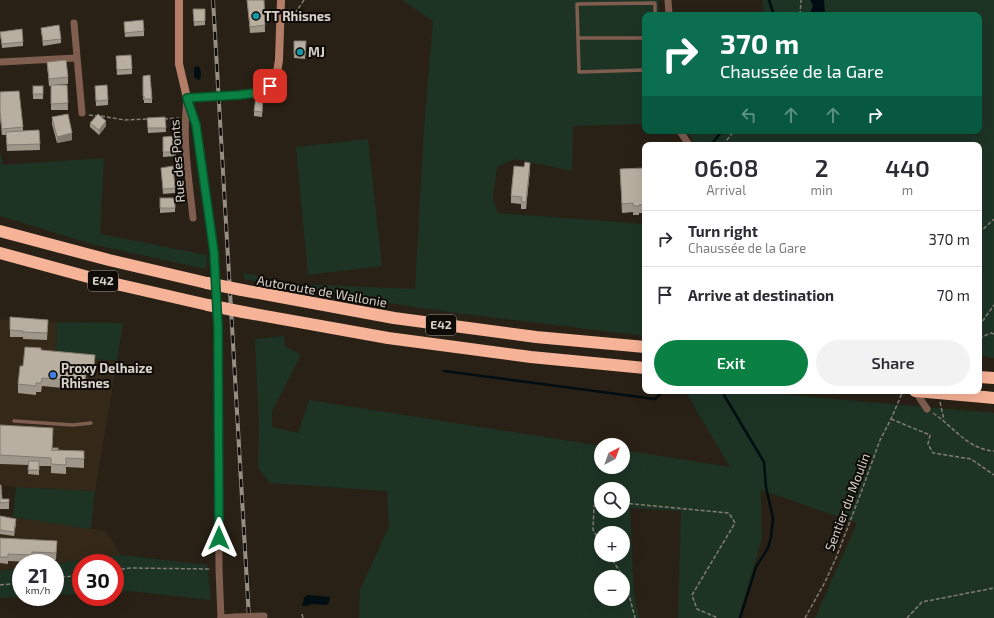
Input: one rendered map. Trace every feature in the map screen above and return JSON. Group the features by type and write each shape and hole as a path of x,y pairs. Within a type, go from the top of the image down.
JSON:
{"highway":[{"name":"Autoroute de Wallonie","path":"0,231 109,260 207,283 394,318 536,337 642,347"},
{"name":"E42","path":"0,253 103,281 243,312 396,339 531,357 642,368"},
{"path":"952,394 989,397"}],"street":[{"path":"179,0 179,64 187,98 263,92 270,86 276,78 278,69 281,0"},
{"path":"668,0 669,12"},
{"path":"74,23 82,114"},
{"path":"0,62 76,58"},
{"name":"Rue des Ponts","path":"187,98 184,118 184,137 193,218"},
{"name":"Rue des Ponts","path":"187,98 196,125 213,239 218,328 220,618"},
{"path":"917,394 927,409"},
{"path":"220,618 264,616"}],"lane":[{"path":"642,70 579,72 577,4 656,3 655,12"},
{"path":"579,38 642,38"},
{"path":"14,421 73,425 91,423"}],"path":[{"path":"280,28 290,21 304,0"},
{"path":"800,12 801,0"},
{"path":"82,114 125,120 155,119"},
{"path":"162,119 184,118"},
{"path":"725,142 732,134"},
{"path":"982,230 994,219"},
{"path":"982,322 994,305"},
{"path":"982,337 991,333 994,334"},
{"name":"Sentier du Moulin","path":"805,618 825,582 836,558 880,440 891,419 901,394"},
{"path":"938,398 944,421"},
{"path":"927,409 944,421 961,438 985,451 994,452"},
{"path":"891,419 930,435 928,444 933,453 971,459 994,475"},
{"path":"630,504 729,513 735,523 692,595 697,609 718,618"},
{"path":"594,506 592,530 594,533"},
{"path":"614,562 625,579 635,618"},
{"path":"124,569 219,569"},
{"path":"0,585 12,584"},
{"path":"907,618 922,602 994,588"},
{"path":"302,614 303,618"}],"shaded area":[{"path":"810,0 824,0 825,12 810,12 813,6"},
{"path":"198,66 200,68 201,75 200,79 198,80 194,77 194,68"},
{"path":"0,319 57,322 56,356 117,361 95,491 0,485"},
{"path":"0,515 106,531 120,554 72,554 72,562 64,563 64,554 12,554 12,569 0,571"},
{"path":"307,595 330,597 329,603 326,605 312,604 302,606 304,598"}],"green space":[{"path":"402,0 659,0 659,12 642,12 642,124 573,126 572,171 515,159 497,167 493,198 498,213 642,224 642,336 456,313 295,289 244,279 244,273 297,284 415,289 424,129 433,21"},
{"path":"762,0 994,0 994,358 982,356 982,142 694,142 689,134 982,134 982,12 764,12"},
{"path":"368,139 382,266 308,275 296,147"},
{"path":"0,151 3,165 104,158 100,234 207,255 206,269 95,245 0,216"},
{"path":"57,322 123,323 117,361 56,356"},
{"path":"284,336 285,346 301,355 272,411 272,427 298,433 309,400 594,445 594,474 630,474 630,451 730,467 687,394 778,394 994,413 994,618 815,618 857,523 761,490 762,539 738,618 678,618 681,511 630,508 634,595 639,618 359,618 360,590 389,526 387,491 270,483 258,468 259,425 255,339"},
{"path":"16,487 95,491 91,529 13,517"},
{"path":"124,555 207,565 211,600 124,591"},
{"path":"72,562 72,594 64,595 64,563"},
{"path":"12,569 12,598 0,598 0,571"}],"building":[{"name":"TT Rhisnes","path":"247,0 264,0 265,25 250,27"},
{"path":"193,9 205,9 205,21 194,22"},
{"path":"143,20 144,31 125,33 124,22"},
{"path":"59,25 61,39 43,41 41,28"},
{"path":"22,29 23,42 2,44 0,32"},
{"name":"MJ","path":"294,41 306,41 305,55 294,54"},
{"path":"131,55 132,69 117,70 116,56"},
{"path":"66,60 68,77 49,79 47,62"},
{"path":"150,75 152,99 144,99 143,76"},
{"path":"51,85 67,85 68,103 51,104"},
{"path":"107,85 108,100 96,101 95,86"},
{"path":"33,86 43,86 43,94 33,94"},
{"path":"19,91 23,127 2,129 0,92"},
{"path":"256,97 263,97 262,112 254,111"},
{"path":"68,114 72,133 57,137 52,117"},
{"path":"98,114 106,121 99,130 90,123"},
{"path":"165,117 166,128 148,128 147,118"},
{"path":"39,130 40,144 7,145 6,132"},
{"path":"175,136 176,152 163,152 163,137"},
{"path":"525,162 530,163 526,202 521,202 522,197 511,196 514,166 524,167"},
{"path":"173,166 175,188 163,189 161,168"},
{"path":"642,168 642,204 633,206 633,203 622,204 620,169"},
{"path":"160,198 175,198 175,208 160,208"},
{"path":"10,317 48,320 47,333 10,330"},
{"name":"Proxy Delhaize Rhisnes","path":"25,347 95,355 94,367 86,366 85,381 42,378 41,383 36,383 36,386 18,384 20,366 23,366"},
{"path":"0,425 53,428 52,450 84,451 84,459 66,458 66,465 51,464 51,458 0,455"},
{"path":"52,448 58,448 58,450 52,450"},
{"path":"29,461 39,461 39,470 28,470"},
{"path":"0,485 2,499 9,499 9,502 0,503"},
{"path":"0,516 16,519 14,532 0,530"},
{"path":"0,538 57,541 56,553 32,552 32,554 8,554 8,557 0,557"}],"waterway":[{"path":"769,0 773,12"},
{"path":"713,142 720,134"},
{"path":"444,371 655,399 661,394"},
{"path":"724,394 764,462 766,487 773,518 768,548 756,567 740,618"}],"railway":[{"path":"213,0 249,618"}],"place":[{"name":"TT Rhisnes","path":"256,16"},
{"name":"MJ","path":"300,52"},
{"name":"Proxy Delhaize Rhisnes","path":"53,375"}],"route":[{"path":"219,538 218,328 214,252 196,125 187,98 263,92 270,86"}]}
